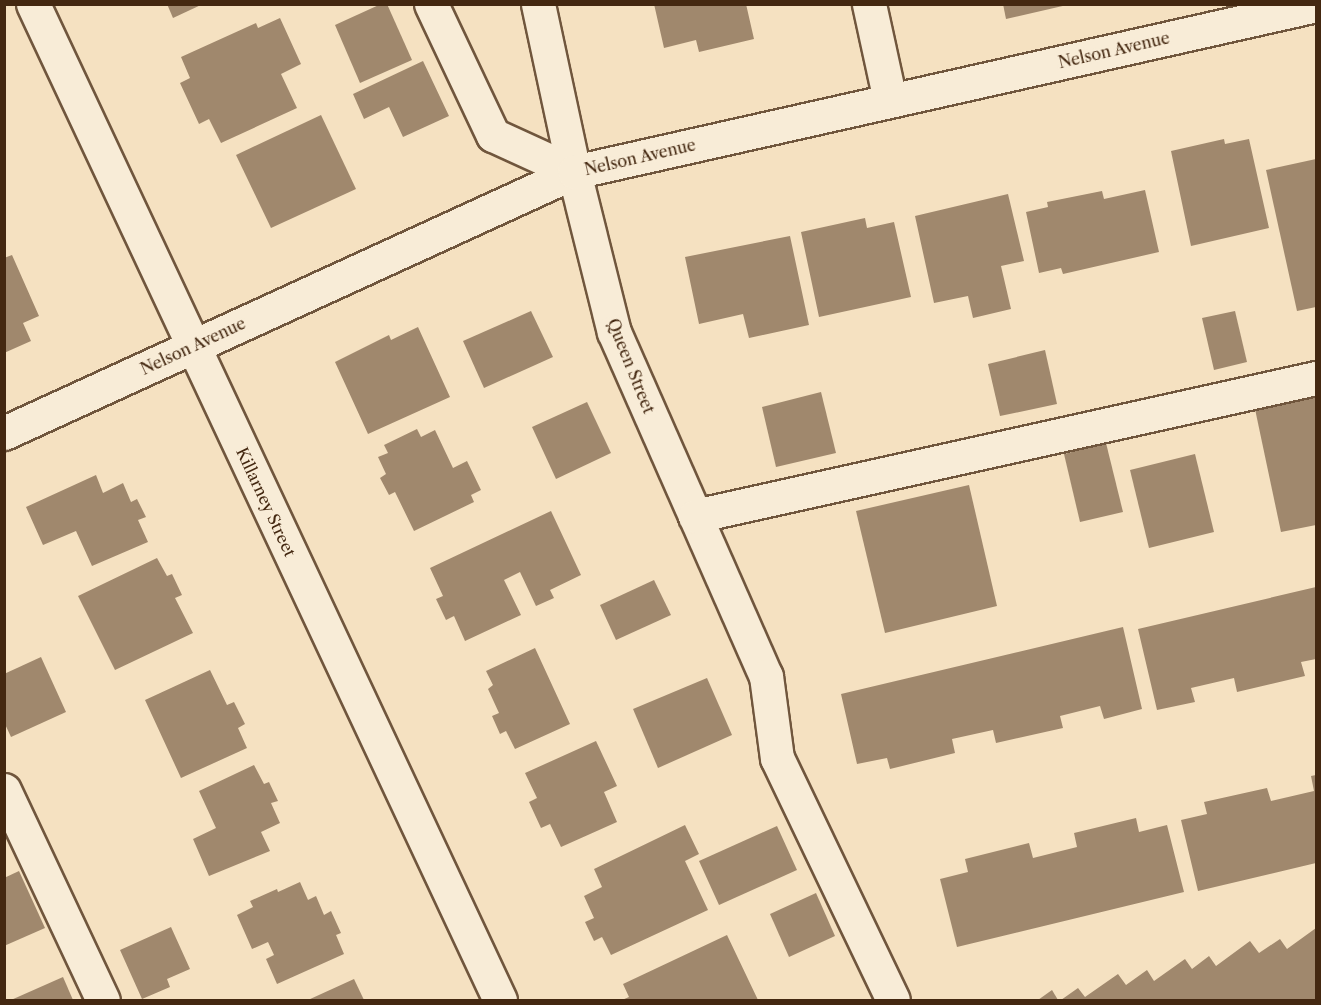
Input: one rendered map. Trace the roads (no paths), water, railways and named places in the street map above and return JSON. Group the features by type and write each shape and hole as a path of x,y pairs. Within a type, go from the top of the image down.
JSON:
{"street":[{"name":"Killarney Street","path":"33,4 500,1000"},
{"path":"431,4 492,135 574,172"},
{"name":"Queen Street","path":"538,4 574,172 614,332 766,676 777,758 893,1000"},
{"path":"869,4 890,100"},
{"name":"Nelson Avenue","path":"4,433 574,172 890,100 1237,13 1317,5"},
{"path":"695,516 1317,378"},
{"path":"4,790 103,1000"}]}
